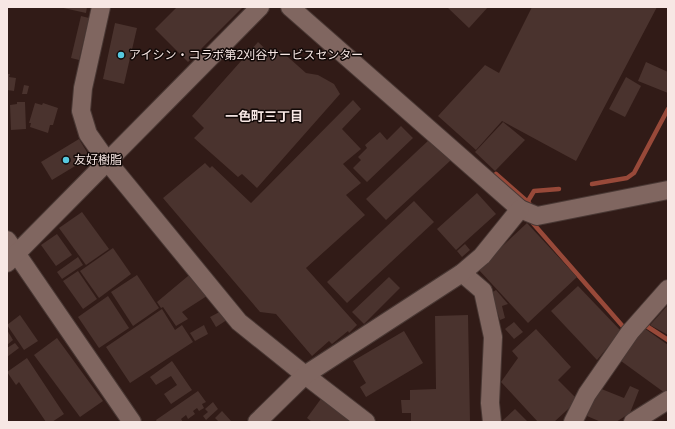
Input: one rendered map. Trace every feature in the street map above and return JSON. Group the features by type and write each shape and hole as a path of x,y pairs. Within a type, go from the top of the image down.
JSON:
{"street":[{"path":"102,7 83,88 81,111 88,134 107,162 239,322 305,376 366,422"},
{"path":"132,422 10,252 107,162 260,7"},
{"path":"290,7 520,209 537,216 668,190"},
{"path":"257,422 305,376 462,272 482,256 520,209"},
{"path":"462,272 483,291 493,337 490,403 492,422"},
{"path":"573,422 587,394 630,332 668,289"},
{"path":"633,422 668,400"}],"building":[{"path":"59,7 87,7 86,13"},
{"path":"177,7 243,7 188,62 155,29"},
{"path":"447,7 488,7 469,28"},
{"path":"532,7 657,7 576,161 502,121 476,150 438,116 485,65 499,73"},
{"path":"81,16 89,18 79,60 71,58"},
{"path":"115,23 137,28 124,84 103,79"},
{"path":"258,42 274,57 280,50 306,73 318,75 334,84 340,94 257,188 242,174 238,177 194,138 204,128 192,116"},
{"path":"646,62 668,72 668,93 638,81"},
{"path":"7,74 10,74 9,77 16,78 14,91 7,90"},
{"path":"626,77 641,86 625,117 609,109"},
{"path":"24,85 29,86 27,94 22,94"},
{"path":"353,100 361,109 342,129 361,149 343,164 361,183 346,195 365,215 306,268 357,325 349,333 348,331 332,344 329,341 312,356 276,314 260,312 163,198 205,163 210,168 212,166 251,203"},
{"path":"17,102 25,102 26,129 11,130 10,105 17,104"},
{"path":"35,103 42,105 43,103 58,108 53,125 50,125 48,133 30,127 31,123 29,123"},
{"path":"503,122 525,140 495,171 475,152"},
{"path":"401,126 413,138 367,182 353,168 361,160 358,157 367,148 365,145 380,132 387,140"},
{"path":"79,139 90,157 52,180 41,162"},
{"path":"430,139 451,160 386,220 366,199"},
{"path":"477,193 496,214 456,250 437,229"},
{"path":"414,201 434,222 347,303 327,282"},
{"path":"82,212 109,249 86,265 59,228"},
{"path":"527,223 577,277 528,323 478,269"},
{"path":"57,234 72,255 56,266 41,245"},
{"path":"465,244 470,250 462,257 457,251"},
{"path":"113,248 131,274 99,298 80,271"},
{"path":"78,257 83,265 62,279 57,272"},
{"path":"78,271 97,299 83,309 63,281"},
{"path":"194,271 210,294 182,312 188,319 176,326 163,307 161,308 157,302"},
{"path":"137,275 159,308 133,326 111,292"},
{"path":"389,277 400,288 364,324 352,312"},
{"path":"578,286 621,331 597,360 551,311"},
{"path":"496,290 508,304 502,306 505,318 500,320 491,293"},
{"path":"108,296 129,328 99,348 78,317"},
{"path":"668,305 668,335 650,325"},
{"path":"162,309 175,330 182,325 193,342 130,383 106,347"},
{"path":"225,309 230,318 216,327 210,317"},
{"path":"20,315 38,341 24,350 7,325"},
{"path":"468,315 470,422 411,421 411,413 402,413 401,400 410,400 410,390 436,389 435,316"},
{"path":"514,322 523,332 514,339 505,329"},
{"path":"204,325 208,334 195,341 190,333"},
{"path":"644,328 668,345 668,389 665,393 621,361"},
{"path":"536,329 571,367 558,380 578,400 554,422 538,422 501,382 518,358 512,351"},
{"path":"7,330 13,340 7,345"},
{"path":"404,331 423,363 366,397 360,387 366,383 353,361"},
{"path":"57,338 103,401 80,417 34,355"},
{"path":"15,343 19,348 7,357 7,348"},
{"path":"27,358 64,414 52,422 46,422 19,382 16,385 7,372"},
{"path":"172,361 192,390 171,404 164,394 177,385 171,376 156,385 150,377"},
{"path":"630,386 639,390 630,413 616,422 601,422 587,416 599,388 624,398"},
{"path":"198,391 206,402 202,404 204,408 199,411 197,408 193,411 195,414 188,419 186,415 181,419 183,422 157,422 156,420"},
{"path":"323,396 351,417 347,422 312,422 307,418"},
{"path":"213,402 218,409 206,420 203,416 208,412 205,409"},
{"path":"515,409 528,422 501,422"},
{"path":"222,411 232,422 219,422 215,418"}],"waterway":[{"path":"592,184 627,178 634,173 668,109"},
{"path":"496,174 529,203"},
{"path":"528,201 534,191 559,189"},
{"path":"531,221 626,330"},
{"path":"645,325 668,340"}],"place":[{"name":"アイシン・コラボ第2刈谷サービスセンター","path":"121,55"},
{"name":"友好樹脂","path":"66,160"}],"district":[{"name":"一色町三丁目","path":"264,116"}]}
